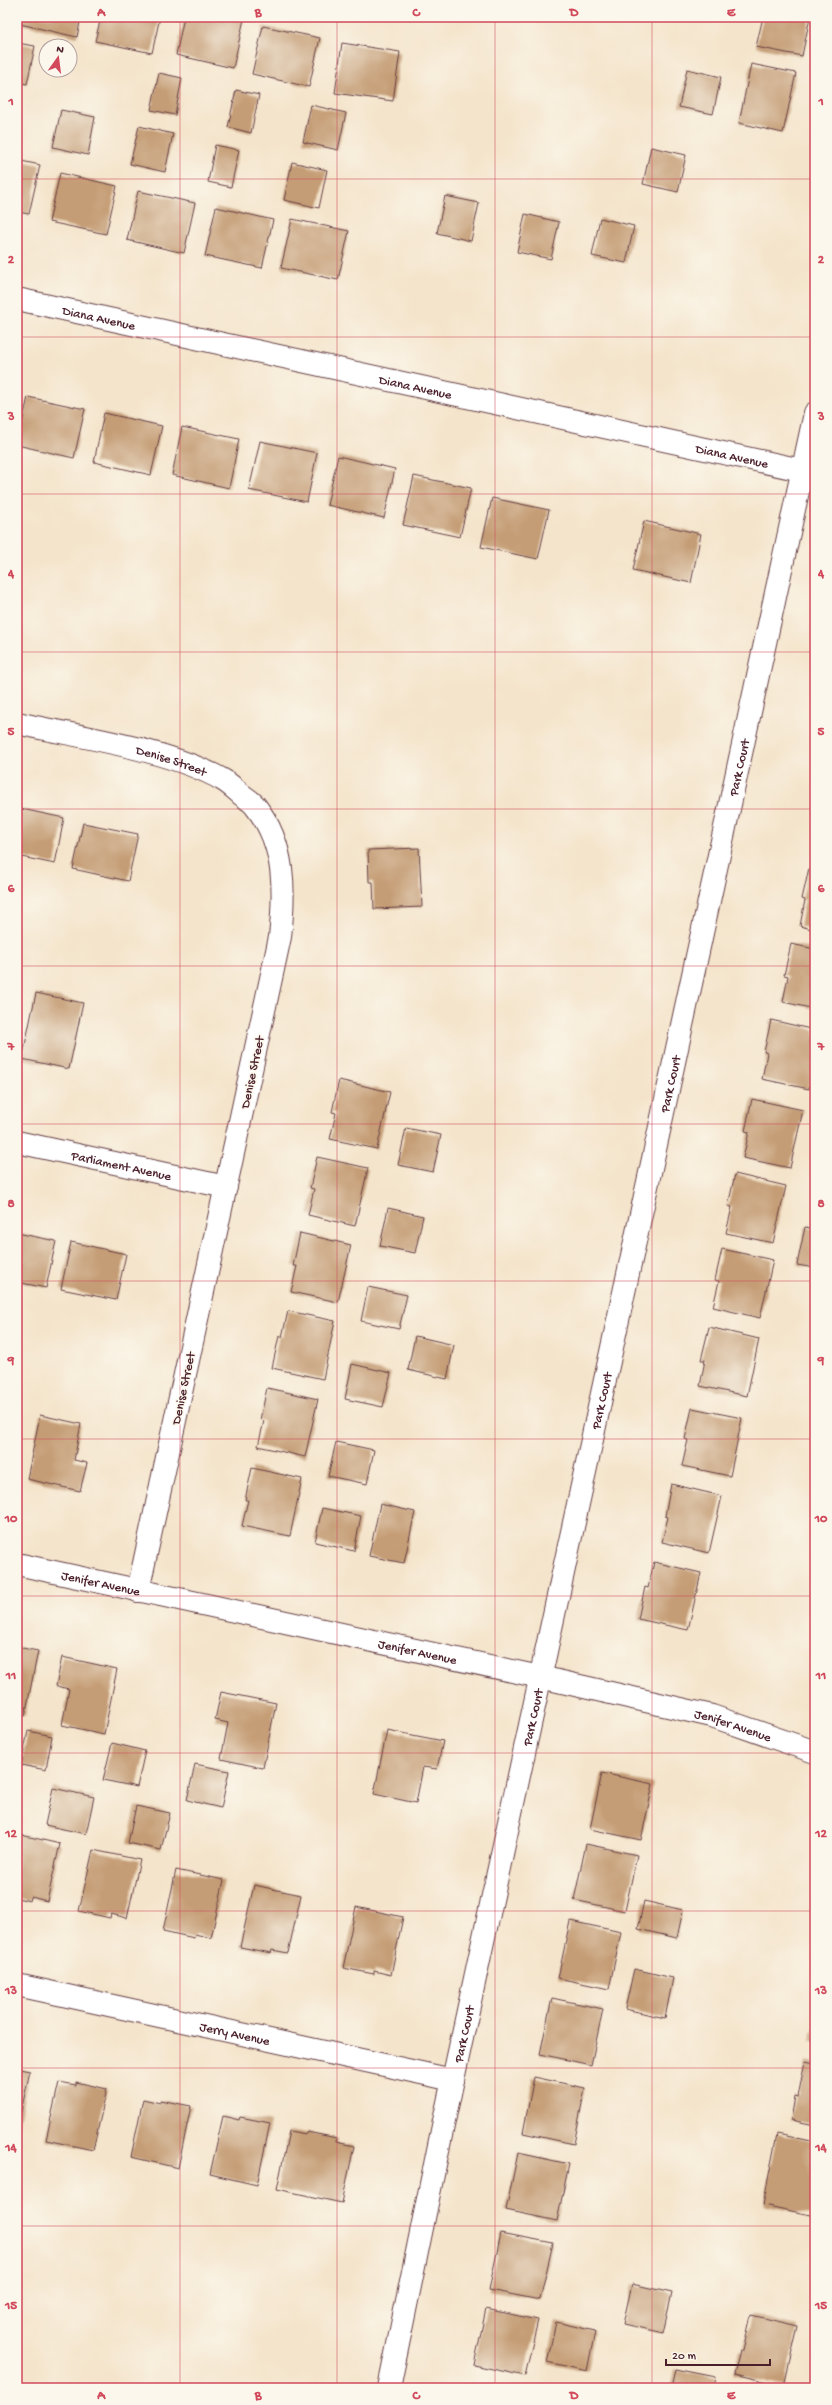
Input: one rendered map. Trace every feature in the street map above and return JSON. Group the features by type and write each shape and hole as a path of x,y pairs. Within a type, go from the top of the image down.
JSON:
{"street":[{"name":"Diana Avenue","path":"17,300 809,472"},
{"name":"Park Court","path":"389,2388 453,2080 540,1677 809,472 815,413"},
{"name":"Denise Street","path":"17,723 140,750 185,763 224,780 256,806 272,835 282,867 284,898 280,937 138,1591"},
{"name":"Parliament Avenue","path":"17,1142 226,1187"},
{"name":"Jenifer Avenue","path":"17,1564 540,1677 712,1716 815,1752"},
{"name":"Jerry Avenue","path":"17,1985 453,2080"}],"building":[{"path":"21,17 81,17 77,37 20,24"},
{"path":"101,17 160,17 152,53 95,41"},
{"path":"184,17 233,17 244,19 233,68 176,55"},
{"path":"763,17 810,17 802,56 756,47"},
{"path":"263,26 320,38 309,87 252,74"},
{"path":"17,43 35,46 27,84 17,82"},
{"path":"342,43 400,52 393,101 335,93"},
{"path":"751,64 796,73 783,133 739,123"},
{"path":"687,69 721,77 713,114 679,107"},
{"path":"159,73 182,78 175,115 151,110"},
{"path":"236,90 259,95 251,133 228,127"},
{"path":"311,105 346,113 338,150 303,142"},
{"path":"61,110 95,117 88,155 53,147"},
{"path":"139,126 173,134 165,172 130,164"},
{"path":"215,145 239,150 231,187 208,182"},
{"path":"651,147 686,155 678,192 643,184"},
{"path":"17,160 40,165 29,214 17,212"},
{"path":"292,162 327,170 319,208 284,200"},
{"path":"60,173 117,186 106,234 49,222"},
{"path":"138,191 195,203 184,253 127,240"},
{"path":"445,196 479,203 471,241 437,233"},
{"path":"216,207 273,220 262,268 205,256"},
{"path":"525,214 559,222 551,259 517,252"},
{"path":"600,218 634,226 626,263 592,256"},
{"path":"292,219 349,231 338,280 281,268"},
{"path":"28,397 85,409 74,458 17,445"},
{"path":"104,413 162,426 151,475 94,462"},
{"path":"182,427 239,439 229,488 172,475"},
{"path":"260,441 317,453 307,502 249,490"},
{"path":"338,456 395,469 384,518 327,505"},
{"path":"414,476 471,488 460,537 403,525"},
{"path":"492,498 549,510 538,559 481,547"},
{"path":"644,521 701,534 691,583 633,570"},
{"path":"17,808 64,818 55,864 17,856"},
{"path":"83,823 138,834 128,881 73,869"},
{"path":"419,848 422,907 374,909 373,882 369,882 368,850"},
{"path":"809,868 815,869 815,930 800,926 805,900 802,899"},
{"path":"791,944 815,949 815,1009 783,1002 788,976 784,975"},
{"path":"36,993 83,1003 69,1069 22,1059"},
{"path":"771,1020 815,1030 815,1061 809,1089 762,1079 767,1053 764,1052"},
{"path":"339,1080 390,1092 377,1149 330,1139 336,1113 332,1112"},
{"path":"752,1099 803,1110 790,1168 743,1158 749,1132 745,1131"},
{"path":"406,1128 441,1135 433,1172 398,1165"},
{"path":"317,1157 368,1168 355,1226 308,1215 314,1189 310,1188"},
{"path":"735,1174 786,1186 773,1243 726,1233 732,1207 728,1206"},
{"path":"388,1208 423,1216 415,1253 380,1246"},
{"path":"805,1227 815,1229 815,1268 797,1265"},
{"path":"17,1233 56,1241 46,1288 17,1282"},
{"path":"300,1233 351,1245 338,1302 291,1292 297,1266 293,1266"},
{"path":"71,1242 126,1254 116,1300 61,1289"},
{"path":"722,1249 773,1260 760,1318 713,1307 719,1281 715,1280"},
{"path":"368,1287 407,1295 399,1329 361,1321"},
{"path":"288,1311 335,1321 323,1379 272,1368 279,1336 282,1337"},
{"path":"709,1327 759,1339 747,1396 700,1386 705,1360 701,1360"},
{"path":"415,1336 454,1345 447,1379 408,1370"},
{"path":"352,1364 391,1373 383,1407 345,1399"},
{"path":"267,1388 318,1399 305,1457 258,1446 264,1421 260,1420"},
{"path":"692,1408 742,1418 730,1476 682,1466 688,1440 685,1439"},
{"path":"40,1415 81,1424 74,1460 87,1463 80,1491 27,1479"},
{"path":"336,1442 374,1450 367,1484 328,1476"},
{"path":"252,1468 302,1479 290,1536 242,1526 248,1500 245,1500"},
{"path":"671,1484 722,1496 709,1553 662,1542 668,1517 665,1516"},
{"path":"380,1504 415,1512 404,1563 369,1556"},
{"path":"322,1508 361,1516 354,1551 315,1542"},
{"path":"654,1562 701,1573 688,1630 638,1619 645,1587 648,1588"},
{"path":"17,1647 38,1651 25,1716 17,1715"},
{"path":"62,1657 117,1669 104,1734 62,1725 69,1689 56,1686"},
{"path":"221,1692 276,1703 263,1768 221,1759 228,1723 215,1720"},
{"path":"387,1730 443,1741 437,1769 423,1767 416,1803 374,1794"},
{"path":"28,1731 52,1736 46,1770 21,1765"},
{"path":"112,1743 145,1751 137,1787 103,1780"},
{"path":"195,1764 229,1771 221,1808 187,1800"},
{"path":"602,1773 653,1784 641,1840 590,1829"},
{"path":"53,1788 94,1797 86,1834 45,1825"},
{"path":"136,1806 170,1813 161,1850 128,1843"},
{"path":"17,1834 60,1844 47,1901 31,1897 30,1901 17,1898"},
{"path":"586,1844 637,1855 625,1911 574,1900"},
{"path":"93,1850 140,1860 127,1918 111,1914 110,1918 79,1911"},
{"path":"176,1870 224,1880 211,1938 195,1934 194,1938 163,1931"},
{"path":"254,1885 301,1895 288,1953 272,1950 271,1953 240,1947"},
{"path":"644,1901 683,1910 677,1938 638,1929"},
{"path":"356,1907 403,1917 391,1975 374,1971 374,1974 343,1968"},
{"path":"570,1921 621,1932 609,1989 558,1978"},
{"path":"634,1969 673,1978 665,2018 625,2009"},
{"path":"552,1998 603,2009 591,2065 540,2054"},
{"path":"815,2026 815,2041 811,2040"},
{"path":"805,2061 815,2063 815,2125 791,2120 795,2096 798,2097"},
{"path":"17,2068 30,2071 18,2125 17,2125"},
{"path":"534,2077 585,2088 574,2144 523,2133"},
{"path":"59,2082 76,2085 76,2082 107,2089 93,2150 46,2140"},
{"path":"143,2099 160,2103 160,2100 191,2106 178,2168 131,2157"},
{"path":"223,2116 239,2120 240,2117 270,2123 257,2185 210,2174"},
{"path":"289,2131 306,2134 307,2132 337,2138 336,2142 354,2146 342,2203 277,2189"},
{"path":"777,2134 815,2142 815,2216 763,2205"},
{"path":"518,2153 569,2164 557,2221 506,2210"},
{"path":"501,2233 553,2243 540,2300 489,2290"},
{"path":"632,2284 672,2293 663,2333 623,2324"},
{"path":"486,2309 538,2320 525,2376 474,2365"},
{"path":"751,2315 798,2326 784,2386 734,2374 740,2350 743,2351"},
{"path":"556,2322 595,2331 587,2371 547,2362"},
{"path":"675,2369 715,2377 713,2388 671,2388"}]}
